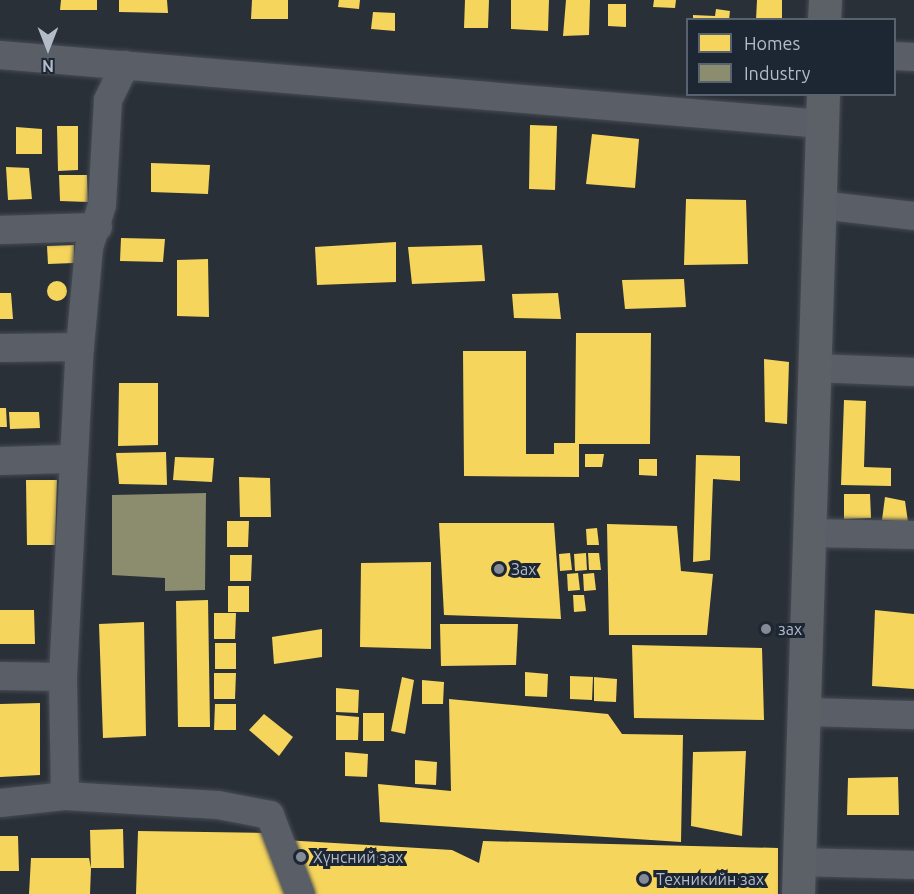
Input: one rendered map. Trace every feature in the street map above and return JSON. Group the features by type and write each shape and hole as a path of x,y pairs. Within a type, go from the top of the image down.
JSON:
{"main road":[{"path":"825,0 825,18"},
{"path":"799,878 823,109"}],"street":[{"path":"0,55 823,109"},
{"path":"896,56 914,57"},
{"path":"65,796 63,677 80,346 89,248 98,227 108,100 125,65"},
{"path":"820,205 914,216"},
{"path":"0,230 98,227"},
{"path":"0,348 80,346"},
{"path":"815,368 914,372"},
{"path":"0,461 66,459"},
{"path":"810,533 914,535"},
{"path":"0,676 63,677"},
{"path":"804,712 914,715"},
{"path":"0,803 65,796 218,805 270,815 300,894"},
{"path":"799,878 914,865"}],"building: Homes":[{"path":"61,0 97,0 97,10 60,10"},
{"path":"119,0 167,0 168,13 119,12"},
{"path":"252,0 288,0 288,19 251,19"},
{"path":"339,0 360,0 359,9 338,7"},
{"path":"465,0 489,0 488,28 464,28"},
{"path":"511,0 549,0 548,31 511,29"},
{"path":"566,0 590,0 589,35 563,36"},
{"path":"654,0 676,0 675,8 653,7"},
{"path":"757,0 782,0 782,18 756,18"},
{"path":"608,4 626,4 626,27 608,26"},
{"path":"716,9 730,11 729,18 693,18 693,15 715,16"},
{"path":"373,12 395,13 395,31 371,29"},
{"path":"530,125 557,126 555,190 529,189"},
{"path":"57,126 78,126 78,170 58,171"},
{"path":"16,127 42,129 42,154 16,154"},
{"path":"592,134 639,139 635,188 586,184"},
{"path":"151,163 210,165 208,194 151,192"},
{"path":"6,167 29,168 32,199 8,200"},
{"path":"59,175 87,175 88,202 60,201"},
{"path":"686,199 746,200 748,264 684,265"},
{"path":"121,238 165,239 163,262 120,261"},
{"path":"396,242 396,282 317,285 315,247"},
{"path":"74,245 74,263 48,264 47,246"},
{"path":"482,245 485,281 412,284 408,247"},
{"path":"208,259 209,317 177,316 177,260"},
{"path":"684,279 686,307 625,309 622,280"},
{"path":"57,281 64,284 67,291 64,298 57,301 50,298 47,291 50,284"},
{"path":"0,293 11,293 13,319 0,319"},
{"path":"558,293 561,319 514,318 512,294"},
{"path":"576,333 651,333 650,444 579,444 579,477 464,476 463,351 526,351 526,454 554,454 554,443 575,443"},
{"path":"764,359 789,362 787,424 765,422"},
{"path":"119,383 158,383 158,445 118,446"},
{"path":"844,400 866,401 864,467 891,468 891,486 841,485"},
{"path":"0,408 6,408 7,427 0,427"},
{"path":"9,412 39,412 40,428 10,429"},
{"path":"166,452 167,485 119,484 116,453"},
{"path":"585,454 604,454 602,467 585,467"},
{"path":"696,455 740,456 740,481 713,479 710,560 693,562"},
{"path":"175,457 214,458 212,482 173,480"},
{"path":"639,459 657,459 657,476 639,475"},
{"path":"239,477 270,478 271,517 240,517"},
{"path":"26,480 57,480 55,545 27,545"},
{"path":"844,494 870,494 871,518 844,519"},
{"path":"885,497 905,501 908,522 882,520"},
{"path":"227,521 249,521 248,547 227,547"},
{"name":"Зах","path":"439,523 554,523 561,619 444,615"},
{"path":"607,524 677,526 681,571 713,574 707,635 609,635"},
{"path":"597,528 599,545 587,545 586,529"},
{"path":"570,553 572,570 560,571 559,554"},
{"path":"586,553 587,570 575,571 574,554"},
{"path":"588,553 599,553 601,570 589,570"},
{"path":"230,555 252,555 251,581 230,581"},
{"path":"431,562 431,649 360,647 361,563"},
{"path":"578,573 580,590 568,591 567,574"},
{"path":"594,573 596,590 584,591 583,574"},
{"path":"228,586 249,586 249,612 228,612"},
{"path":"573,595 584,595 586,611 574,612"},
{"path":"208,600 210,727 178,727 176,601"},
{"path":"0,610 34,610 35,644 0,644"},
{"path":"875,610 914,614 914,689 872,686"},
{"path":"214,613 236,613 235,639 214,639"},
{"path":"144,622 146,736 103,738 99,624"},
{"path":"440,624 518,624 516,665 441,666"},
{"path":"322,629 322,657 274,664 272,637"},
{"path":"215,643 236,643 236,669 215,669"},
{"name":"Зах","path":"632,645 762,648 764,720 634,718"},
{"path":"525,672 548,674 547,697 525,696"},
{"path":"214,673 236,673 235,699 214,699"},
{"path":"570,676 593,677 592,700 570,699"},
{"path":"402,677 414,680 405,734 391,731"},
{"path":"594,677 617,679 616,702 594,701"},
{"path":"422,680 444,682 443,704 422,704"},
{"path":"336,688 359,690 358,713 336,712"},
{"path":"449,699 608,714 622,734 683,735 681,842 380,822 378,784 451,791"},
{"path":"40,703 40,775 0,777 0,704"},
{"path":"215,704 236,704 236,730 214,730"},
{"path":"363,713 384,713 384,741 363,741"},
{"path":"264,714 293,737 279,756 249,730"},
{"path":"336,715 359,717 358,740 336,740"},
{"path":"746,751 742,836 691,826 693,752"},
{"path":"345,752 368,754 367,777 345,776"},
{"path":"415,760 437,762 436,785 415,784"},
{"path":"898,777 899,815 847,815 848,778"},
{"path":"123,829 124,868 91,868 90,830"},
{"path":"138,831 267,833 267,839 452,850 479,863 483,841 778,848 778,894 136,894"},
{"path":"0,836 18,836 19,871 0,871"},
{"path":"31,858 89,858 90,894 29,894"}],"building: Industry":[{"path":"206,493 205,590 165,591 165,578 112,575 112,495"}],"place":[{"name":"Зах","path":"499,569"},
{"name":"зах","path":"766,629"},
{"name":"Хүнсний зах","path":"301,857"},
{"name":"Техникийн зах","path":"644,879"}]}
